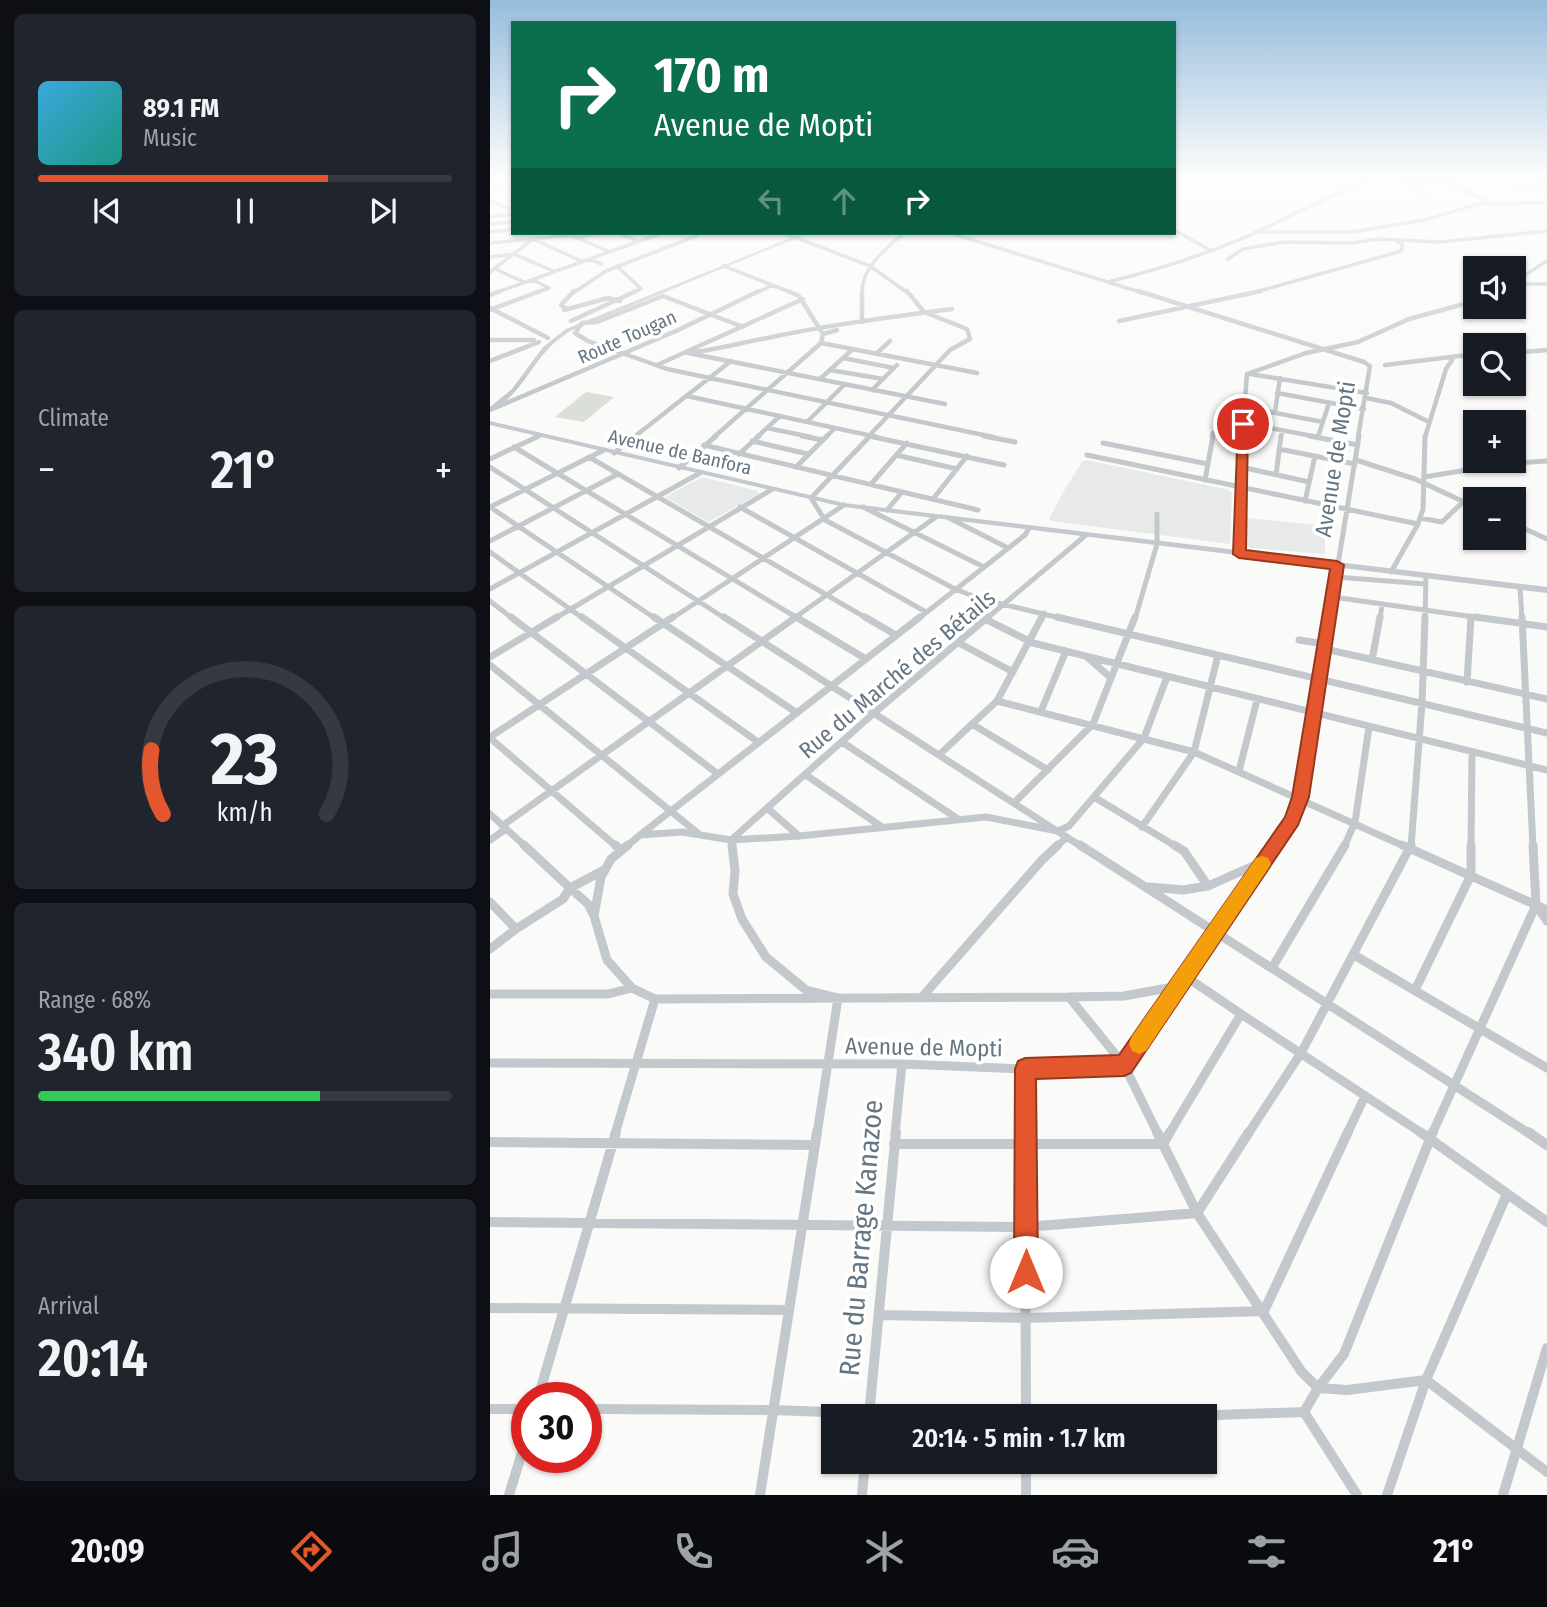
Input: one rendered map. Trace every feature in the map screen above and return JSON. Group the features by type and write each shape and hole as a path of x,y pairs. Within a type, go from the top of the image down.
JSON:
{"main road":[{"path":"490,410 522,384 547,341 582,323 769,248"},
{"name":"Avenue de Banfora","path":"490,423 844,505 1337,565 1426,580 1547,590"}],"street":[{"path":"492,270 522,248"},
{"path":"552,248 581,261 591,260 602,264"},
{"path":"602,248 609,251"},
{"path":"490,295 619,248"},
{"path":"624,307 619,300 608,298 564,310 561,305 572,293 617,266 665,248"},
{"path":"820,248 870,266 903,287 924,312 967,329 970,339 950,350 811,498 825,520 955,589 1006,604 1547,733"},
{"path":"863,321 860,294 862,280 870,266 888,248"},
{"name":"Avenue de Mopti","path":"490,1063 902,1064 1025,1069 1124,1065 1292,820 1300,797 1320,679 1364,409 1368,364 998,248"},
{"path":"1206,248 1210,250"},
{"path":"1108,282 1160,269 1216,248"},
{"path":"1228,259 1251,248"},
{"path":"1119,321 1263,291 1402,250 1402,248"},
{"path":"490,257 514,254 553,271"},
{"path":"1526,275 1547,261"},
{"path":"571,321 641,289 617,266"},
{"path":"724,266 803,299 824,334"},
{"path":"491,309 549,288 535,281 524,282 492,270"},
{"path":"1526,283 1547,284"},
{"name":"Route Tougan","path":"490,410 623,354 773,285"},
{"path":"743,327 663,296 597,321 582,323 575,333 588,341 656,366 1014,442"},
{"path":"656,366 803,299"},
{"path":"1247,374 1324,349 1358,342 1409,319 1463,304"},
{"path":"491,309 547,341"},
{"path":"688,353 729,348 765,338 863,321 952,309"},
{"path":"824,334 863,321"},
{"path":"679,468 821,343 824,334"},
{"path":"490,341 547,341"},
{"path":"490,361 536,341"},
{"path":"877,353 890,341"},
{"path":"821,343 977,373"},
{"path":"820,379 853,349"},
{"path":"1526,352 1547,350"},
{"path":"688,353 945,404"},
{"path":"1385,366 1463,356"},
{"path":"1391,572 1419,521 1424,480 1423,443 1446,369 1454,357"},
{"path":"843,358 894,368"},
{"path":"872,390 903,358"},
{"path":"614,453 731,361"},
{"path":"830,370 883,379"},
{"path":"1247,374 1366,395 1391,403 1429,422"},
{"path":"1239,554 1242,439 1247,374"},
{"path":"1275,412 1280,378"},
{"path":"807,422 845,384"},
{"path":"1277,393 1364,409"},
{"path":"687,396 1004,465"},
{"path":"1318,438 1329,403"},
{"path":"1244,407 1323,422"},
{"path":"739,454 780,416"},
{"path":"1243,424 1358,445"},
{"path":"767,428 823,440"},
{"path":"796,467 835,428"},
{"path":"1276,475 1282,431"},
{"path":"1205,480 1213,433 1242,439"},
{"path":"490,459 540,435"},
{"path":"752,441 808,454"},
{"path":"872,484 907,443"},
{"path":"1103,443 1208,464"},
{"path":"704,446 978,510"},
{"path":"514,447 866,659"},
{"path":"1279,449 1355,462 1424,480 1463,501"},
{"path":"604,450 490,507 796,713"},
{"path":"896,455 957,469"},
{"path":"1087,455 1347,510 1419,521 1442,522 1463,503"},
{"path":"933,499 967,456"},
{"path":"1305,501 1315,456"},
{"name":"Avenue de Banfora","path":"589,457 896,635"},
{"path":"1526,462 1547,461"},
{"path":"490,467 1547,1145"},
{"path":"1241,467 1309,482"},
{"path":"1424,480 1463,471"},
{"path":"490,589 700,473"},
{"path":"490,541 618,474"},
{"path":"490,657 771,490"},
{"path":"887,510 902,492"},
{"path":"621,850 490,737 825,520 844,505"},
{"name":"Avenue de Banfora","path":"863,507 984,567"},
{"path":"740,508 926,611"},
{"path":"1014,803 1093,724 1130,634 1157,544 1157,514"},
{"path":"490,841 551,791 936,516"},
{"name":"Avenue de Banfora","path":"949,518 1008,548"},
{"path":"594,916 599,884 605,870 621,850 1025,535 1029,528"},
{"path":"1526,530 1547,540"},
{"name":"Rue du Marché des Bétails","path":"731,840 874,713 1086,535"},
{"path":"490,552 758,742"},
{"path":"1364,569 1364,578"},
{"path":"1197,1213 1301,1053 1411,847 1420,739 1426,580 1336,577"},
{"path":"1304,1412 1318,1388 1344,1354 1430,1139 1536,905 1520,587"},
{"path":"1333,597 1547,627"},
{"path":"490,601 718,774"},
{"path":"1372,660 1382,605"},
{"path":"939,755 998,701 1044,613"},
{"path":"1467,682 1471,617"},
{"path":"987,620 1029,641 1066,651 1547,770"},
{"path":"1299,640 1372,660 1547,699"},
{"path":"959,643 1013,672"},
{"path":"1041,711 1066,651"},
{"path":"1142,827 1194,752 1218,655"},
{"path":"1086,656 1111,678"},
{"path":"490,665 699,835"},
{"path":"640,835 664,832 731,840 799,836 986,817 1058,831 1069,826 1144,738 1167,677"},
{"path":"1239,771 1257,700"},
{"path":"998,701 1194,752 1547,909"},
{"path":"972,724 1048,770"},
{"path":"1272,968 1346,844 1355,822 1369,727"},
{"path":"842,742 959,820"},
{"path":"1415,990 1471,874 1472,752"},
{"path":"806,775 882,827"},
{"path":"1094,797 1184,851 1208,886"},
{"path":"767,808 799,836"},
{"path":"490,814 588,904 612,969 632,988 655,999 1124,996 1179,986"},
{"path":"922,998 1042,860 1067,837"},
{"path":"731,840 735,871 733,894 742,919 766,957 806,990 838,998"},
{"path":"1142,885 1156,889 1182,890 1208,886 1264,862"},
{"path":"490,949 563,899 570,888 605,870"},
{"path":"490,902 516,929"},
{"path":"1536,905 1547,922"},
{"path":"1354,955 1547,1068"},
{"path":"1185,976 1430,1139 1547,1222"},
{"path":"490,994 608,994 632,988"},
{"path":"1069,996 1124,1065 1197,1213 1301,1371 1318,1388 1347,1390 1426,1380 1547,1472"},
{"path":"760,1495 838,998"},
{"path":"543,1382 655,999"},
{"path":"1163,1144 1241,1014"},
{"name":"Rue du Barrage Kanazoe","path":"871,1404 902,1064"},
{"path":"1025,1069 1026,1404"},
{"path":"1264,1311 1365,1096"},
{"path":"490,1142 613,1141 815,1145"},
{"path":"894,1144 1163,1144"},
{"path":"1387,1495 1426,1380 1507,1194"},
{"path":"490,1222 1026,1227 1197,1213"},
{"path":"490,1308 789,1310"},
{"path":"879,1315 1026,1318 1264,1311"},
{"path":"1503,1495 1547,1348"},
{"path":"490,1409 511,1409"},
{"path":"602,1409 821,1412"},
{"path":"1217,1415 1304,1412"},
{"path":"1304,1412 1357,1495"},
{"path":"509,1495 516,1473"},
{"path":"862,1495 864,1474"},
{"path":"1026,1474 1026,1495"}],"shaded area":[{"path":"586,392 614,397 584,422 555,417"},
{"path":"1083,461 1229,490 1232,493 1230,544 1052,521 1049,519 1065,489"},
{"path":"702,477 758,491 759,494 708,522 665,497"},
{"path":"1247,518 1325,526 1325,554 1250,548 1247,545"}],"slow traffic":[{"path":"1139,1043 1262,864"}],"route":[{"path":"1026,1272 1025,1069 1124,1065 1292,820 1300,797 1337,565 1239,554 1243,424"}]}
